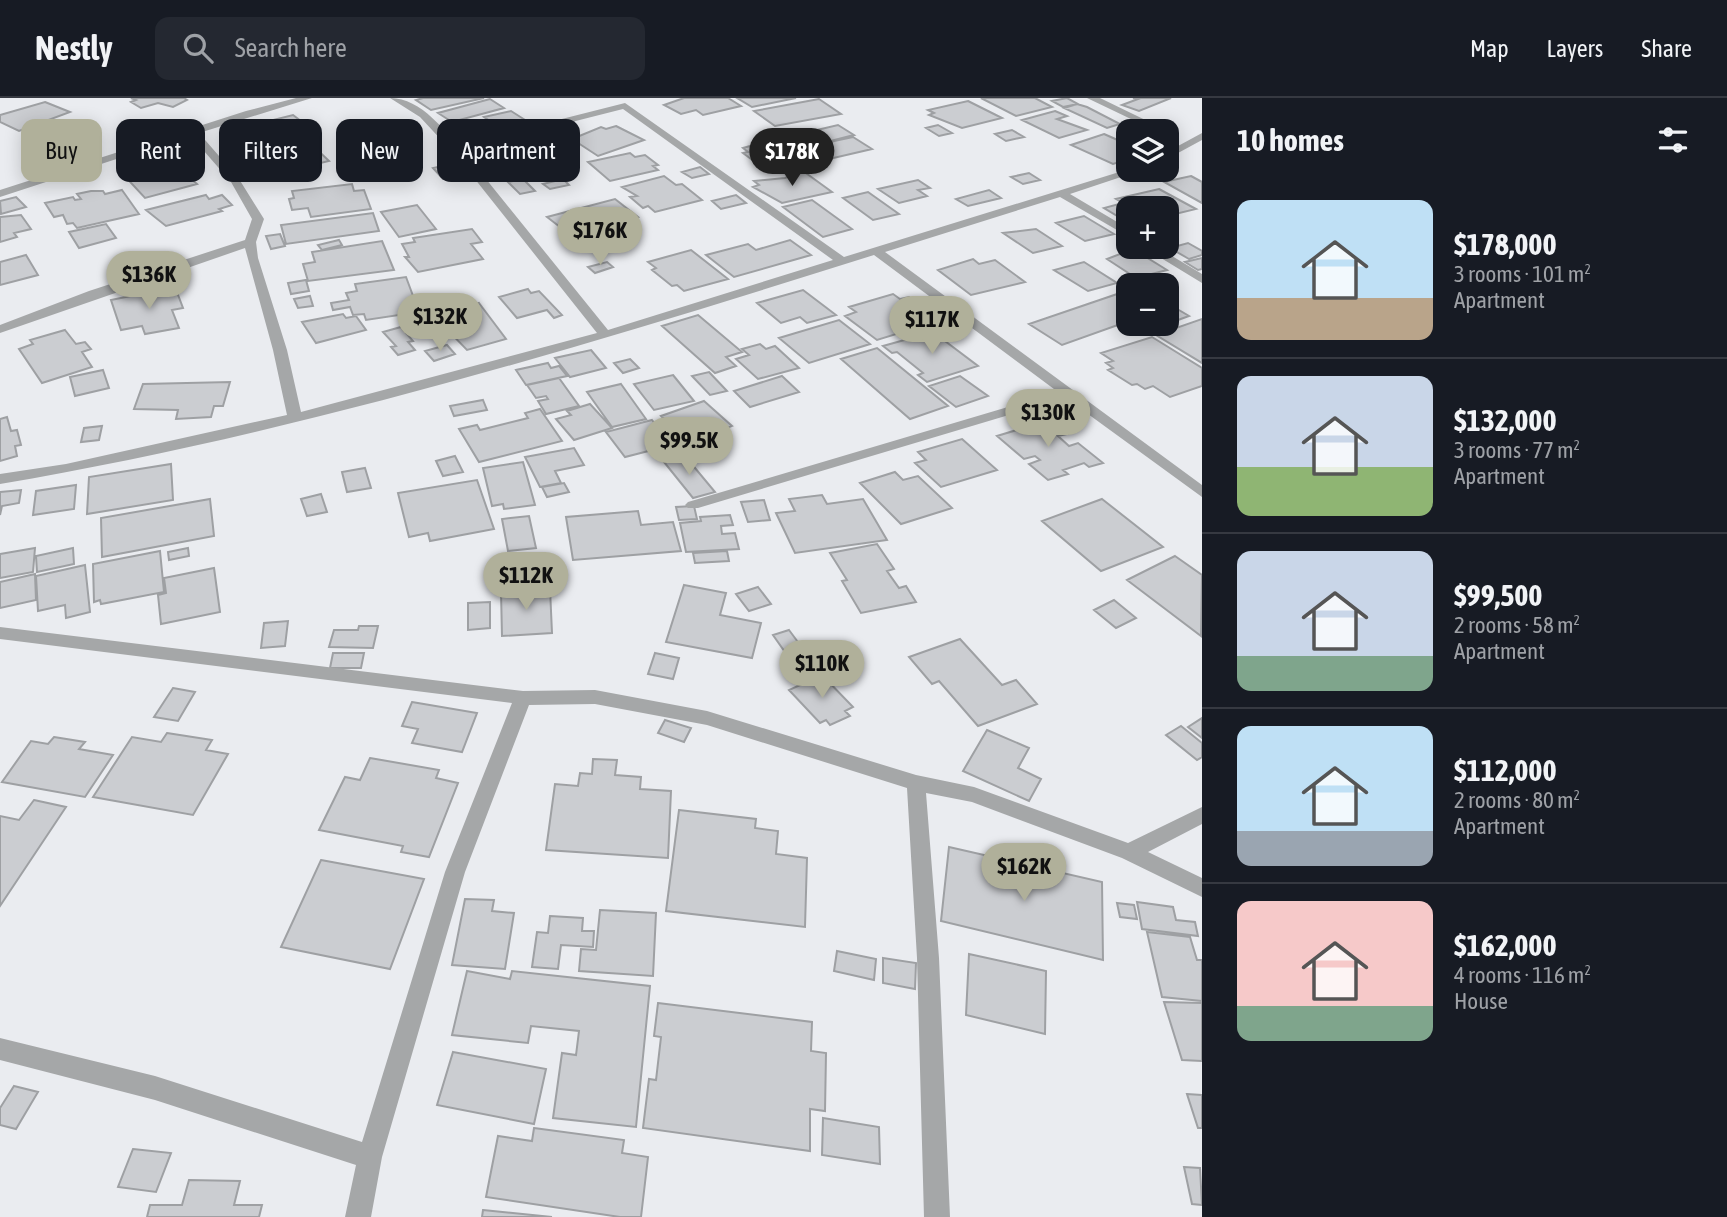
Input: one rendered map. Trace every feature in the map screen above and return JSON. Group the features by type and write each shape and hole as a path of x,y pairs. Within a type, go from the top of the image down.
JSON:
{"street":[{"path":"205,128 307,98"},
{"path":"395,98 424,115 437,129"},
{"path":"1092,98 1137,119"},
{"path":"573,119 625,106 843,262"},
{"path":"1179,136 1196,140"},
{"path":"1179,149 1196,140"},
{"path":"205,146 235,181 258,219 250,242 257,277 280,350 295,418"},
{"path":"0,194 116,157"},
{"path":"0,479 66,468 295,418 605,335 1116,176"},
{"path":"483,182 605,335"},
{"path":"1060,193 1116,226"},
{"path":"0,329 93,294 250,242"},
{"path":"877,252 1065,394 1202,492"},
{"path":"1169,259 1202,279"},
{"path":"694,505 1065,394"},
{"path":"0,633 523,698 595,697 707,718 916,783 974,796 1129,852 1202,888"},
{"path":"358,1217 370,1157 455,872 523,698"},
{"path":"916,783 928,958 937,1217"},
{"path":"1129,852 1202,815"},
{"path":"0,1049 155,1088 370,1157"}],"building":[{"path":"131,98 187,100 173,107 158,103 141,108 131,102 136,100"},
{"path":"484,98 431,110 416,100"},
{"path":"684,98 728,98 741,106 703,115 696,110 681,114 664,105"},
{"path":"737,98 796,98 752,107"},
{"path":"981,98 1035,98 1052,107 1016,116"},
{"path":"1067,98 1078,104 1063,107 1052,101"},
{"path":"1133,98 1171,98 1139,111 1122,105 1138,99"},
{"path":"490,99 504,108 463,119 447,119 438,113"},
{"path":"819,99 841,114 775,126 754,111"},
{"path":"968,101 1002,118 962,128 929,115 934,113 928,110"},
{"path":"45,102 70,112 51,119 21,119 19,131 0,122 0,115"},
{"path":"1077,104 1087,107 1116,122 1116,125 1107,128 1064,108"},
{"path":"511,111 524,119 487,119 484,117"},
{"path":"1055,111 1067,116 1057,119 1087,130 1059,138 1022,120"},
{"path":"293,115 298,119 277,119"},
{"path":"838,125 854,135 807,147 791,136"},
{"path":"938,125 952,133 939,136 926,128"},
{"path":"616,126 644,140 598,156 580,144 580,136 601,127 606,129"},
{"path":"1012,130 1024,137 1006,141 995,134"},
{"path":"1104,134 1116,139 1116,163 1113,164 1071,145"},
{"path":"786,136 818,158 772,168 765,163 759,165 743,153 748,152 743,148"},
{"path":"853,137 872,149 825,160 806,147"},
{"path":"630,153 635,157 645,155 658,165 653,166 658,170 610,181 588,162"},
{"path":"700,167 709,174 692,178 682,172"},
{"path":"803,171 832,192 782,203 753,187 759,185 754,181 785,178"},
{"path":"1029,173 1040,180 1023,184 1011,177"},
{"path":"664,176 676,185 682,184 702,200 655,212 648,206 643,208 630,197 637,196 622,187"},
{"path":"1191,176 1202,182 1202,203 1164,182 1179,182 1179,179"},
{"path":"918,180 930,188 918,190 927,196 899,203 878,189"},
{"path":"130,182 197,184 145,198"},
{"path":"508,182 526,182 535,191 520,194"},
{"path":"566,182 569,185 550,189 543,184"},
{"path":"352,184 354,191 364,190 371,209 311,217 308,208 292,210 289,199 294,198 292,191"},
{"path":"1159,189 1172,196 1129,196"},
{"path":"122,190 139,214 77,228 73,223 67,224 63,215 54,217 45,203 73,197 75,200 81,199 77,194 91,191 103,191 105,194"},
{"path":"989,190 1001,198 968,206 956,199"},
{"path":"868,192 899,214 873,220 843,198"},
{"path":"206,195 209,199 222,195 232,205 219,209 222,211 166,226 146,210"},
{"path":"736,195 746,203 721,209 712,201"},
{"path":"16,197 26,207 1,214 0,201"},
{"path":"615,199 638,217 569,234 547,217"},
{"path":"812,200 852,229 823,237 783,207"},
{"path":"1179,200 1196,209 1179,213"},
{"path":"417,205 436,229 399,237 381,212"},
{"path":"1116,205 1116,215 1104,208"},
{"path":"373,213 379,231 286,244 281,225"},
{"path":"21,215 31,229 14,233 17,237 0,242 0,217"},
{"path":"1084,216 1114,234 1085,241 1056,223"},
{"path":"106,224 116,238 79,248 69,232"},
{"path":"472,229 482,242 471,244 483,259 418,272 405,257 409,257 402,244 415,242 413,238"},
{"path":"1036,229 1062,246 1033,253 1003,233"},
{"path":"280,234 285,246 271,249 266,236"},
{"path":"339,240 342,245 322,250 318,245"},
{"path":"790,240 811,255 734,277 706,255 748,244 756,250"},
{"path":"382,241 394,270 308,281 303,264 315,262 312,252"},
{"path":"1188,243 1202,251 1202,255 1189,259 1179,253 1179,246"},
{"path":"691,250 728,279 684,291 677,285 672,286 652,270 656,268 648,262"},
{"path":"26,255 38,275 0,285 0,262"},
{"path":"1116,256 1116,259 1149,259 1167,270 1128,273 1107,259"},
{"path":"1202,258 1202,269 1198,270 1185,262"},
{"path":"973,259 979,264 995,260 1025,282 971,295 938,270"},
{"path":"607,262 613,267 595,273 588,267"},
{"path":"1084,262 1116,283 1088,291 1054,270"},
{"path":"406,277 419,312 366,320 364,314 353,315 350,307 333,310 331,303 349,300 346,293 357,291 355,284"},
{"path":"306,280 309,291 291,294 288,283"},
{"path":"175,287 183,308 172,310 179,328 145,334 142,326 121,330 111,300"},
{"path":"528,289 531,293 539,291 562,315 554,318 547,310 517,318 499,297"},
{"path":"803,290 836,315 807,323 800,317 781,323 757,303"},
{"path":"893,294 900,299 909,297 942,320 877,340 845,316 856,312 849,307"},
{"path":"1116,294 1116,326 1062,345 1029,324"},
{"path":"310,296 313,306 298,308 294,299"},
{"path":"479,303 506,339 467,350 433,315"},
{"path":"1179,310 1189,316 1179,320"},
{"path":"343,314 346,318 356,316 366,330 316,343 302,322"},
{"path":"698,315 742,352 726,357 736,366 715,373 662,326"},
{"path":"425,319 433,328 411,335 402,326"},
{"path":"1202,319 1202,363 1158,336 1179,336 1179,327"},
{"path":"839,320 870,344 809,363 779,338"},
{"path":"401,327 413,341 408,342 415,350 398,355 391,347 396,346 383,332"},
{"path":"65,330 76,344 85,342 91,349 82,352 92,367 42,383 19,349 33,344 30,340"},
{"path":"933,332 978,366 927,382 918,375 923,373 897,352 892,353 883,346"},
{"path":"1152,337 1202,368 1202,386 1170,397 1153,386 1145,389 1137,384 1132,385 1108,370 1113,368 1106,363 1113,361 1101,353"},
{"path":"760,344 766,349 775,346 799,368 758,379 736,359 749,355 742,349"},
{"path":"447,345 455,354 434,361 425,351"},
{"path":"877,348 948,406 910,419 841,359"},
{"path":"591,350 606,368 570,377 555,358"},
{"path":"630,359 639,368 623,373 614,363"},
{"path":"548,363 551,368 559,366 567,376 526,385 516,370"},
{"path":"103,370 109,388 75,396 70,377"},
{"path":"709,372 727,391 710,395 692,376"},
{"path":"673,375 694,401 654,410 634,384"},
{"path":"782,376 799,392 750,407 734,391"},
{"path":"960,376 988,396 956,407 929,386"},
{"path":"559,378 579,406 546,414 538,401 548,399 546,396 536,398 527,385"},
{"path":"230,382 223,406 214,406 211,417 176,419 178,410 134,409 143,384"},
{"path":"621,384 646,419 612,427 587,392"},
{"path":"483,400 487,410 454,416 450,406"},
{"path":"704,401 732,426 724,429 730,434 705,443 699,437 688,441 661,416"},
{"path":"590,404 612,428 574,440 556,419 571,415 567,411"},
{"path":"540,409 562,441 479,462 459,429 477,425 480,430 528,418 525,413"},
{"path":"7,417 11,431 17,430 21,445 15,446 17,456 0,461 0,419"},
{"path":"652,420 672,445 625,457 606,432"},
{"path":"1050,420 1067,434 1058,436 1069,446 1078,443 1103,463 1089,467 1084,463 1063,470 1068,474 1048,480 1029,464 1040,460 1035,456 1024,459 997,436"},
{"path":"102,426 99,440 81,442 84,428"},
{"path":"962,439 997,470 941,487 915,463 926,460 918,452"},
{"path":"574,448 584,465 555,471 561,483 540,487 525,457"},
{"path":"455,456 463,472 443,476 436,461"},
{"path":"685,456 715,492 693,498 664,462"},
{"path":"523,462 535,505 504,509 503,504 492,506 483,468"},
{"path":"171,464 173,500 87,514 89,477"},
{"path":"365,468 371,488 347,492 342,472"},
{"path":"895,472 903,480 918,476 952,508 901,524 860,483"},
{"path":"477,480 494,529 430,541 428,533 409,537 398,493"},
{"path":"564,483 569,492 547,497 542,487"},
{"path":"76,485 74,509 33,515 36,491"},
{"path":"21,490 19,503 2,506 0,515 0,492"},
{"path":"321,494 327,512 307,516 301,499"},
{"path":"822,495 827,504 863,499 887,540 795,553 776,513 795,511 789,499"},
{"path":"210,499 214,536 102,557 101,518"},
{"path":"1102,499 1163,547 1101,571 1042,521"},
{"path":"764,500 770,520 748,522 741,502"},
{"path":"694,506 697,519 679,520 676,507"},
{"path":"638,511 641,525 673,522 681,551 573,560 566,517"},
{"path":"730,515 733,525 721,526 722,534 735,533 739,549 686,552 680,523 701,521 700,517"},
{"path":"529,516 536,548 508,551 502,519"},
{"path":"877,544 894,569 887,571 899,588 906,586 916,602 861,613 842,581 847,580 830,553"},
{"path":"35,548 33,572 0,578 0,554"},
{"path":"73,548 74,564 37,572 36,556"},
{"path":"188,548 189,556 169,560 168,552"},
{"path":"160,551 164,592 101,604 100,600 94,602 93,564"},
{"path":"727,551 729,561 695,563 693,553"},
{"path":"1175,556 1202,575 1201,636 1127,580"},
{"path":"85,565 90,612 66,618 65,605 38,611 36,576"},
{"path":"214,568 220,612 161,624 158,595 166,593 164,578"},
{"path":"35,574 36,600 0,608 0,582"},
{"path":"684,585 726,593 720,615 761,623 752,658 666,642"},
{"path":"758,587 771,604 749,611 736,594"},
{"path":"550,589 552,633 502,636 501,591"},
{"path":"1114,600 1136,618 1116,628 1094,610"},
{"path":"490,602 490,628 468,630 468,603"},
{"path":"288,621 285,646 261,648 264,623"},
{"path":"359,626 378,626 373,648 329,647 334,630 358,630"},
{"path":"789,630 809,657 792,662 773,635"},
{"path":"960,639 1002,685 1016,680 1037,704 978,726 939,681 932,684 909,657"},
{"path":"333,653 364,653 361,668 330,668"},
{"path":"655,653 679,658 673,679 648,674"},
{"path":"822,675 853,707 845,711 850,716 830,725 826,720 820,723 789,690"},
{"path":"173,688 195,692 178,721 154,717"},
{"path":"412,702 477,713 462,752 412,743 418,729 402,726"},
{"path":"1202,718 1202,738 1188,727"},
{"path":"665,720 691,728 684,742 658,733"},
{"path":"1181,726 1202,743 1202,757 1197,760 1166,735"},
{"path":"987,730 1029,748 1018,768 1041,779 1029,801 963,771"},
{"path":"167,733 212,740 206,750 228,754 193,815 93,797 132,737 161,742"},
{"path":"54,737 85,742 79,749 113,755 85,797 2,782 31,741 48,744"},
{"path":"370,758 439,770 436,778 458,783 429,857 401,852 403,846 319,830 345,777 360,780"},
{"path":"593,759 617,760 615,775 641,777 640,789 671,791 668,858 546,850 555,784 578,786 580,773 592,774"},
{"path":"34,800 66,807 0,906 0,816 19,820"},
{"path":"679,810 756,819 755,828 778,831 776,854 807,858 805,927 666,911"},
{"path":"949,847 1102,882 1103,960 941,921"},
{"path":"321,860 424,879 390,969 281,947"},
{"path":"465,899 494,900 492,911 514,913 505,969 452,965"},
{"path":"1137,902 1173,907 1176,920 1195,922 1198,936 1142,929"},
{"path":"1117,903 1134,905 1137,919 1120,917"},
{"path":"600,910 656,913 653,976 579,971 581,949 596,950"},
{"path":"550,916 583,918 582,931 594,931 593,947 561,945 558,969 532,967 537,932 548,933"},
{"path":"1147,932 1190,937 1197,960 1202,960 1202,1001 1162,997"},
{"path":"837,951 876,959 874,980 834,971"},
{"path":"969,954 1046,971 1045,1034 966,1015"},
{"path":"883,958 916,963 915,989 883,983"},
{"path":"467,971 510,979 512,971 650,986 636,1127 553,1118 562,1053 576,1055 579,1031 531,1026 528,1043 452,1035"},
{"path":"1164,1002 1202,1003 1202,1061 1182,1060"},
{"path":"658,1003 812,1022 811,1051 826,1053 825,1111 810,1109 810,1151 643,1128 649,1079 656,1080 661,1037 654,1036"},
{"path":"453,1052 546,1069 534,1124 437,1105"},
{"path":"14,1086 38,1092 16,1129 0,1125 0,1108"},
{"path":"1187,1094 1202,1095 1202,1128 1198,1128"},
{"path":"823,1118 879,1127 880,1164 822,1155"},
{"path":"534,1128 624,1140 622,1153 648,1157 641,1217 620,1217 486,1197 498,1136 532,1141"},
{"path":"133,1149 171,1153 156,1192 118,1187"},
{"path":"1184,1167 1200,1168 1202,1205 1192,1204"},
{"path":"189,1180 240,1181 234,1205 262,1205 259,1217 147,1217 150,1205 182,1205"},
{"path":"483,1210 552,1217 482,1217"}]}
